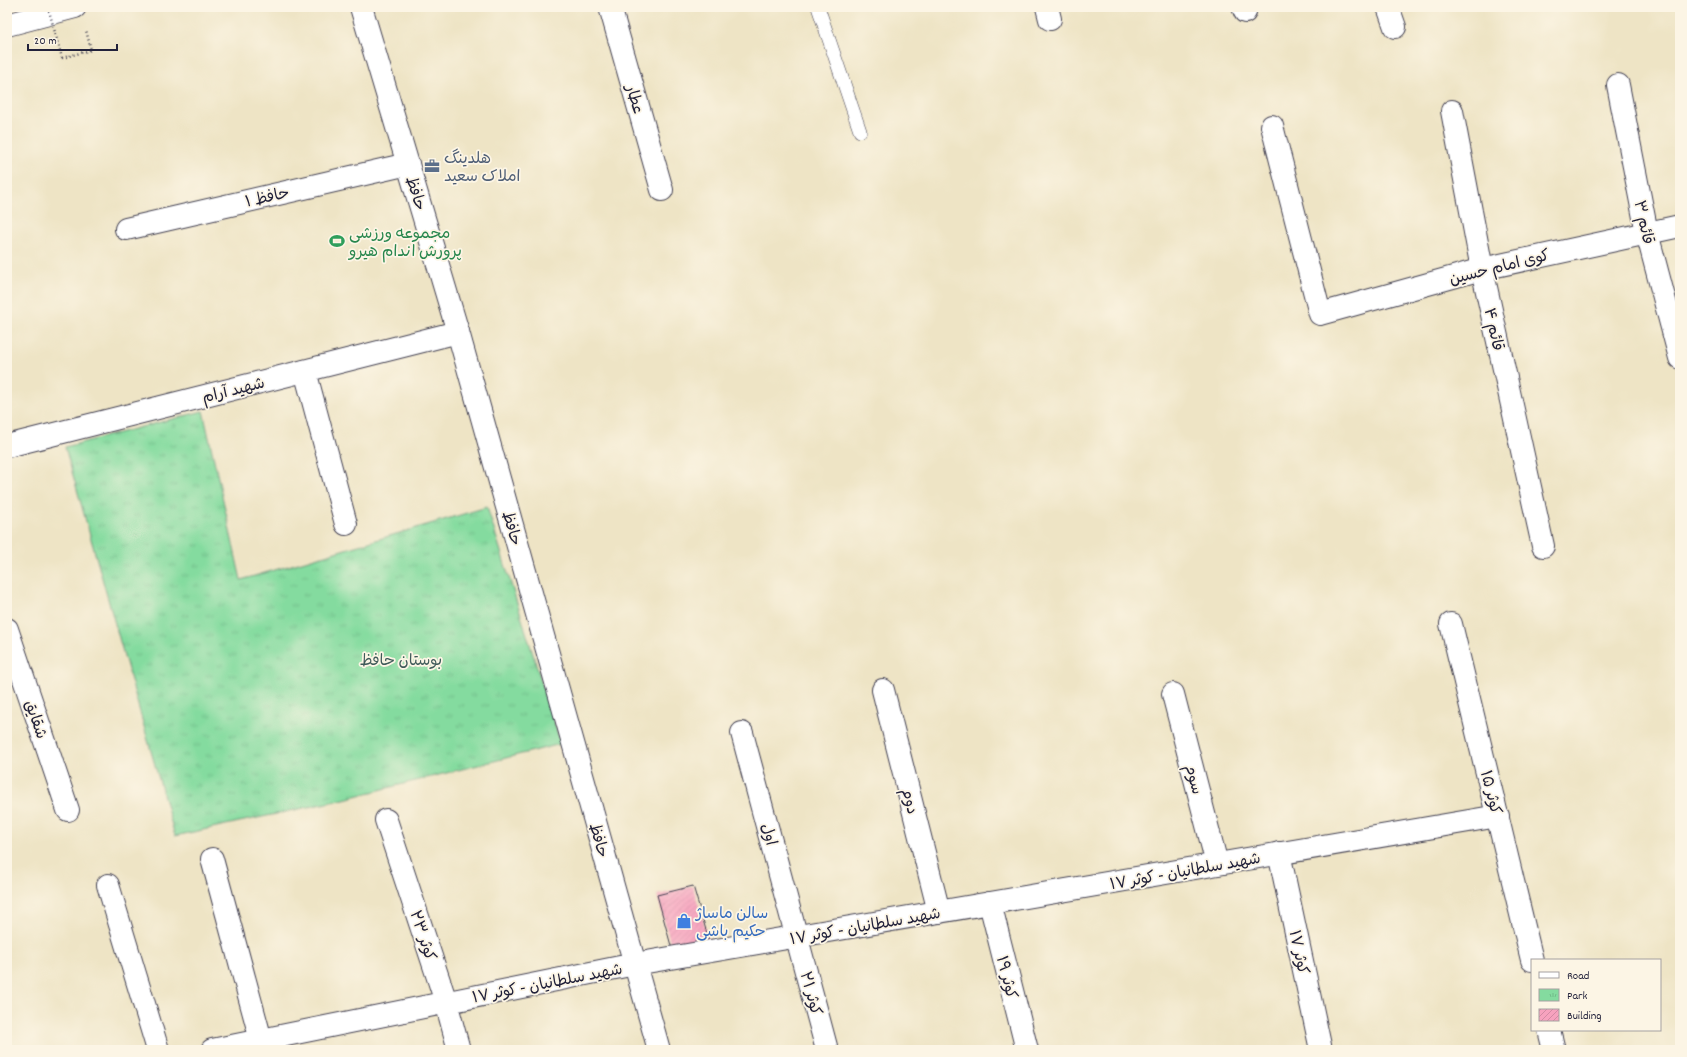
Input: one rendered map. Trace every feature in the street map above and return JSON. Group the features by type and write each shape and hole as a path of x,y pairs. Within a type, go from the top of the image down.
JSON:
{"street":[{"path":"7,26 75,7"},
{"name":"حافظ","path":"361,7 458,332 659,1050"},
{"name":"عطار","path":"610,7 662,190"},
{"path":"1388,7 1395,27"},
{"name":"قائم ۳","path":"1618,85 1647,233 1680,358"},
{"name":"قائم ۴","path":"1452,111 1482,269 1543,546"},
{"name":"کوی امام حسین","path":"1272,126 1320,314 1482,269 1680,226"},
{"name":"حافظ ۱","path":"126,229 408,164"},
{"name":"شهید آرام","path":"7,446 458,332"},
{"path":"305,371 346,524"},
{"name":"کوثر ۱۵","path":"1450,624 1532,959"},
{"name":"شقایق","path":"7,629 68,810"},
{"name":"دوم","path":"883,690 939,912"},
{"name":"سوم","path":"1173,694 1217,864"},
{"name":"اول","path":"742,733 798,936"},
{"name":"شهید سلطانیان - کوثر ۱۷","path":"212,1050 635,964 1498,816"},
{"name":"کوثر ۲۳","path":"386,820 446,1002 459,1050"},
{"name":"کوثر ۱۷","path":"1279,854 1321,1050"},
{"path":"212,859 261,1040"},
{"path":"108,885 158,1050"},
{"name":"کوثر ۱۹","path":"990,903 1027,1050"},
{"name":"کوثر ۲۱","path":"798,936 827,1050"},
{"path":"1549,1031 1554,1050"}],"lane":[{"path":"818,7 860,131"}],"path":[{"path":"48,7 62,58 92,50"}],"green space":[{"name":"بوستان حافظ","path":"203,411 241,580 487,507 561,744 336,801 175,836 65,447"}],"building":[{"name":"سالن ماساژ حکیم باشی","path":"693,886 711,947 673,953 657,895"}],"place":[{"name":"هلدینگ املاک سعید","path":"432,166"},
{"name":"مجموعه ورزشی پرورش اندام هیرو","path":"337,241"},
{"name":"سالن ماساژ حکیم باشی","path":"684,921"}]}
